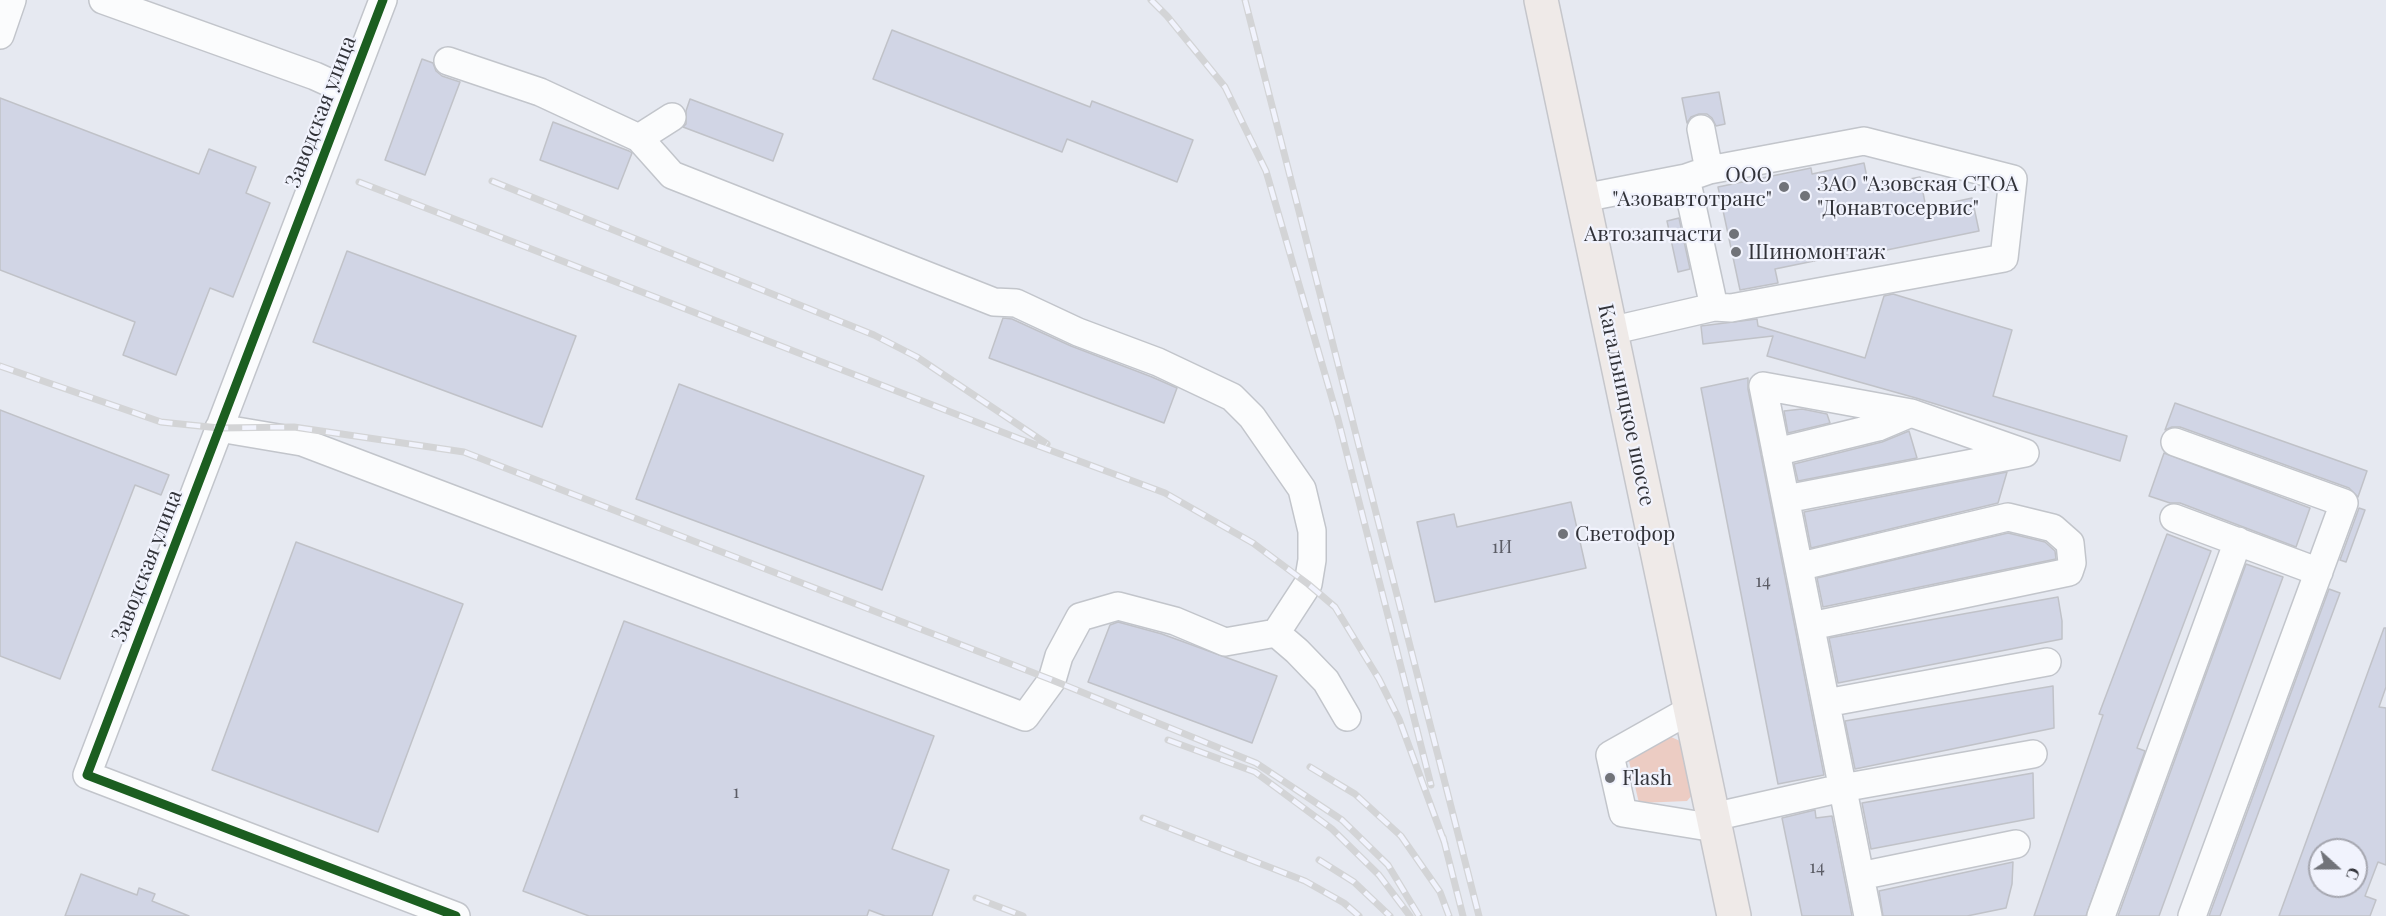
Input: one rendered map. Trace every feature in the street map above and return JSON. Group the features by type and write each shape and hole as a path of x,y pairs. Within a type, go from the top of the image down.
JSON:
{"main road":[{"name":"Кагальницкое шоссе","path":"1540,0 1734,916"}],"street":[{"path":"0,34 12,0"},
{"path":"103,0 315,76 348,92"},
{"name":"Заводская улица","path":"382,0 87,775 456,916"},
{"path":"219,428 302,442 1025,717 1052,680 1059,656 1080,617 1118,606 1174,621 1224,642 1276,633 1308,584 1312,560 1312,531 1302,489 1252,417 1232,397 1158,362 1078,332 1017,303 994,302 672,175 639,138 540,92 448,61"},
{"path":"639,138 672,117"},
{"path":"1701,129 1697,174 1714,308"},
{"path":"1582,198 1864,141 2013,179 2004,258 1731,308 1714,308 1610,331"},
{"path":"1786,499 2025,453 1911,413 1763,386 1868,916"},
{"path":"1776,452 1878,427 1911,413"},
{"path":"2175,442 2344,503 2192,916"},
{"path":"1799,564 1810,564 2008,517 2053,528 2070,543 2072,563 2069,572 1811,626"},
{"path":"2174,518 2319,572"},
{"path":"2101,916 2238,541"},
{"path":"1276,633 1326,681 1347,717"},
{"path":"1826,703 2047,662"},
{"path":"1690,710 1610,755 1623,813 1714,822 1842,788 2033,754"},
{"path":"1860,876 2016,844"}],"shaded area":[{"path":"1669,736 1680,741 1693,794 1687,801 1639,803 1629,761"}],"building":[{"path":"892,30 1090,107 1092,101 1193,140 1177,182 1067,139 1062,152 873,79"},
{"path":"422,59 433,63 436,71 442,76 460,82 425,175 385,160"},
{"path":"1719,92 1725,124 1716,126 1707,114 1691,117 1687,123 1682,98"},
{"path":"0,98 199,174 209,149 256,167 246,193 270,203 233,297 210,288 176,375 123,355 135,322 0,270"},
{"path":"690,99 783,134 773,161 683,127 686,124 686,111"},
{"path":"553,122 632,153 618,189 540,160"},
{"path":"1864,163 1869,187 1920,177 1926,208 1972,198 1979,231 1848,258 1848,254 1775,269 1778,283 1740,290 1718,187 1811,168 1812,174"},
{"path":"1679,218 1690,269 1678,272 1667,221"},
{"path":"347,251 576,336 542,427 313,342"},
{"path":"1893,294 2012,330 1993,396 2127,436 2120,461 1916,398 1767,356 1773,336 1703,344 1701,326 1757,319 1758,326 1865,358 1884,296"},
{"path":"1003,318 1012,319 1071,346 1177,388 1164,423 989,358"},
{"path":"1748,378 1748,389 1824,775 1778,784 1701,388"},
{"path":"679,384 924,476 882,590 636,499"},
{"path":"2175,403 2367,471 2358,497 2349,488 2180,427 2165,430"},
{"path":"1802,409 1827,414 1830,423 1788,433 1784,411"},
{"path":"0,410 169,475 161,495 135,485 60,679 0,656"},
{"path":"1909,431 1917,458 1798,481 1794,464 1882,442"},
{"path":"2164,453 2310,508 2296,547 2180,503 2170,503 2149,496"},
{"path":"2007,472 1998,503 1811,548 1804,512"},
{"path":"1571,502 1586,568 1435,602 1417,522 1454,514 1457,527"},
{"path":"2359,508 2365,510 2346,562 2340,560"},
{"path":"2008,533 2045,542 2055,551 2056,559 1823,607 1817,578"},
{"path":"2167,534 2211,551 2137,748 2145,751 2086,916 2034,916 2103,715 2099,714"},
{"path":"296,542 463,604 378,832 212,770"},
{"path":"2246,564 2283,577 2159,916 2118,916"},
{"path":"2329,589 2340,593 2220,916 2209,916"},
{"path":"2058,597 2062,639 1838,683 1829,638"},
{"path":"624,621 934,736 892,849 949,870 932,916 885,916 869,910 867,916 589,916 523,891"},
{"path":"1118,622 1162,634 1277,676 1252,743 1088,682 1110,625"},
{"path":"2384,628 2386,628 2386,687 2379,707 2386,708 2386,865 2378,862 2368,888 2368,838 2308,838 2308,898 2368,897 2376,900 2370,916 2279,916"},
{"path":"2053,686 2054,728 1855,769 1845,721"},
{"path":"2033,773 2034,818 1871,849 1862,803"},
{"path":"1815,810 1816,818 1832,816 1852,916 1802,916 1782,818"},
{"path":"2013,862 2012,884 2006,908 1967,916 1883,916 1879,891"},
{"path":"81,874 137,895 139,888 155,894 152,901 189,916 65,916"}],"railway":[{"path":"1151,0 1167,16 1225,87 1266,171 1338,419 1431,785"},
{"path":"1245,0 1479,916"},
{"path":"492,181 874,335 917,357 1047,444"},
{"path":"359,182 1020,439 1165,493 1253,543 1335,607 1379,679 1399,719 1445,844"},
{"path":"0,366 161,422 219,428 294,427 464,452 1052,680 1256,763 1342,820 1388,865 1419,916"},
{"path":"1168,740 1255,772 1332,829 1379,875 1410,916"},
{"path":"1310,767 1355,794 1401,836 1440,892 1449,916"},
{"path":"1143,818 1305,881 1344,903 1359,916"},
{"path":"1443,837 1463,916"},
{"path":"1319,860 1354,882 1390,916"},
{"path":"976,898 1023,916"}],"cycle path":[{"path":"383,0 87,775 456,916"}],"place":[{"name":"ООО \"Азовавтотранс\"","path":"1784,187"},
{"name":"ЗАО \"Азовская СТОА \"Донавтосервис\"","path":"1805,196"},
{"name":"Автозапчасти","path":"1734,234"},
{"name":"Шиномонтаж","path":"1736,252"},
{"name":"Светофор","path":"1563,534"},
{"name":"Flash","path":"1610,778"}]}
